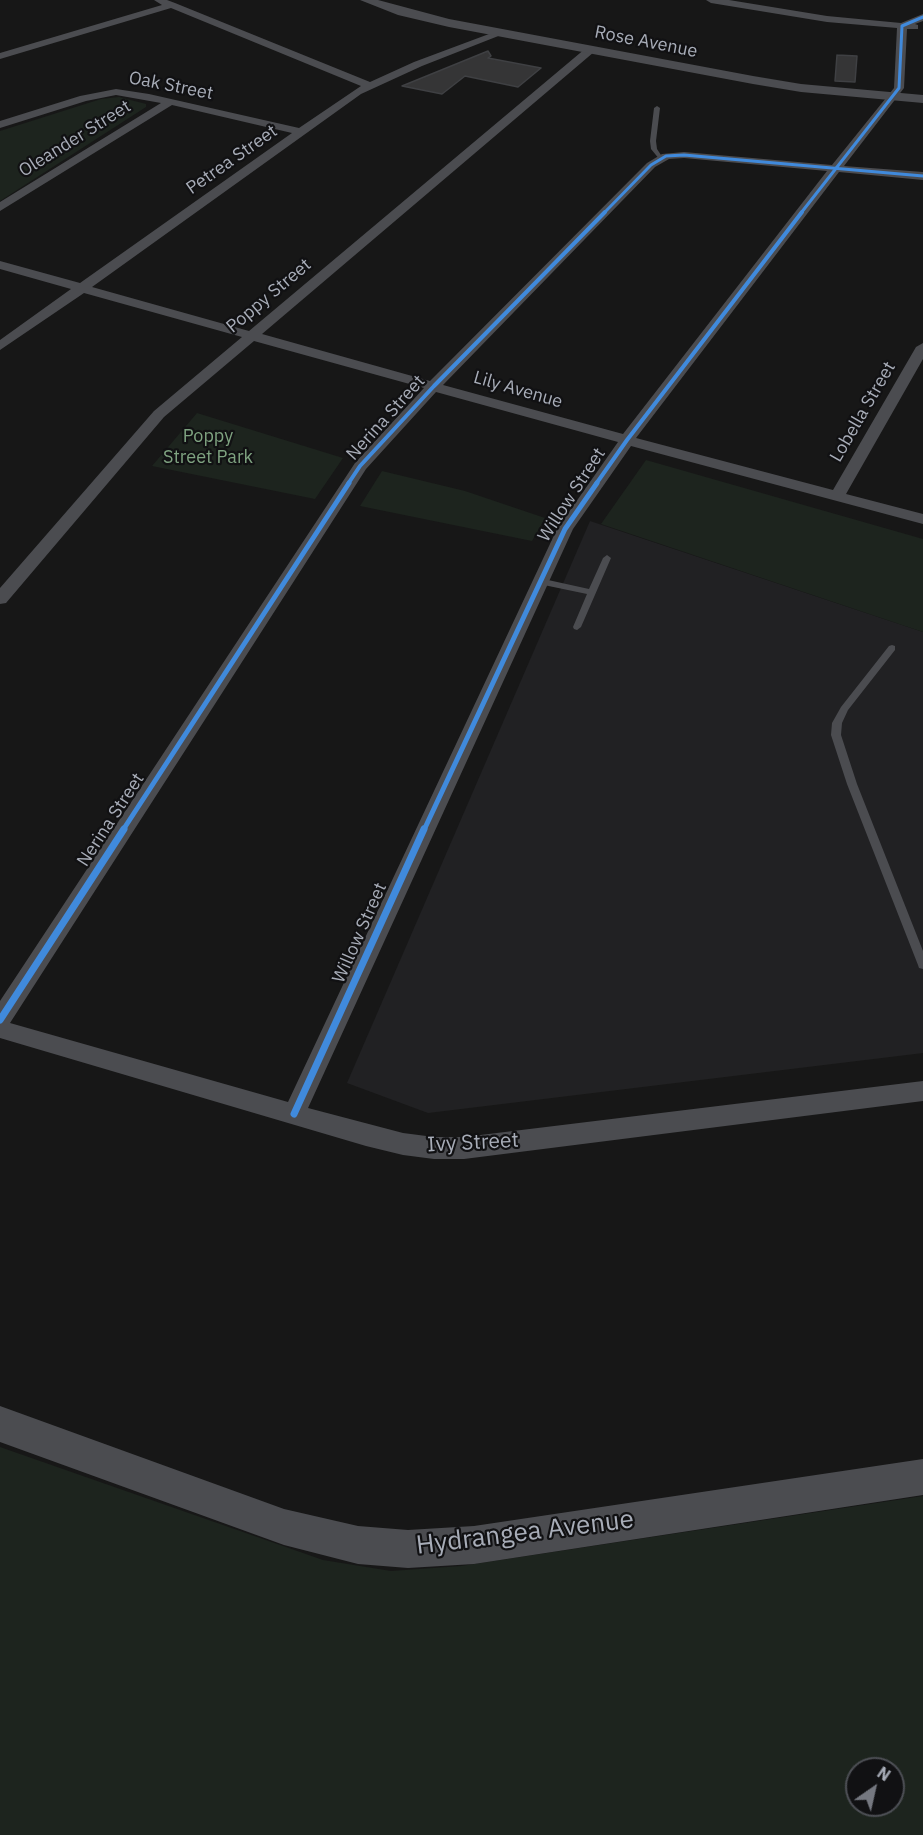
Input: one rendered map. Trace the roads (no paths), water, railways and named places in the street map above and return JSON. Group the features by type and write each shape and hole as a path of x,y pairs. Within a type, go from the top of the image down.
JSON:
{"street":[{"path":"159,0 368,85"},
{"name":"Rose Avenue","path":"366,0 417,17 786,86 923,99"},
{"path":"715,0 814,18 923,28"},
{"path":"0,56 172,5"},
{"path":"902,26 923,17"},
{"name":"Willow Street","path":"294,1114 565,529 627,440 884,105 894,96 899,88 902,26"},
{"name":"Petrea Street","path":"0,346 368,85 501,33"},
{"name":"Poppy Street","path":"0,599 159,414 590,50"},
{"name":"Oak Street","path":"0,125 108,93 128,93 302,132"},
{"name":"Oleander Street","path":"0,207 170,102"},
{"path":"660,158 684,155 923,176"},
{"name":"Nerina Street","path":"0,1020 351,479 434,386 660,158"},
{"name":"Lily Avenue","path":"0,265 627,440 923,519"},
{"name":"Lobella Street","path":"837,496 923,347"},
{"name":"Ivy Street","path":"0,1029 403,1144 434,1148 464,1148 923,1091"},
{"name":"Hydrangea Avenue","path":"0,1424 284,1527 358,1545 408,1549 474,1545 923,1477"}],"lane":[{"path":"657,108 654,147 660,158"},
{"path":"577,627 607,558"},
{"path":"539,581 592,592"},
{"path":"892,648 844,709 837,723 836,735 852,784 923,965"}],"park label":[{"name":"Poppy Street Park","path":"208,447"}]}
